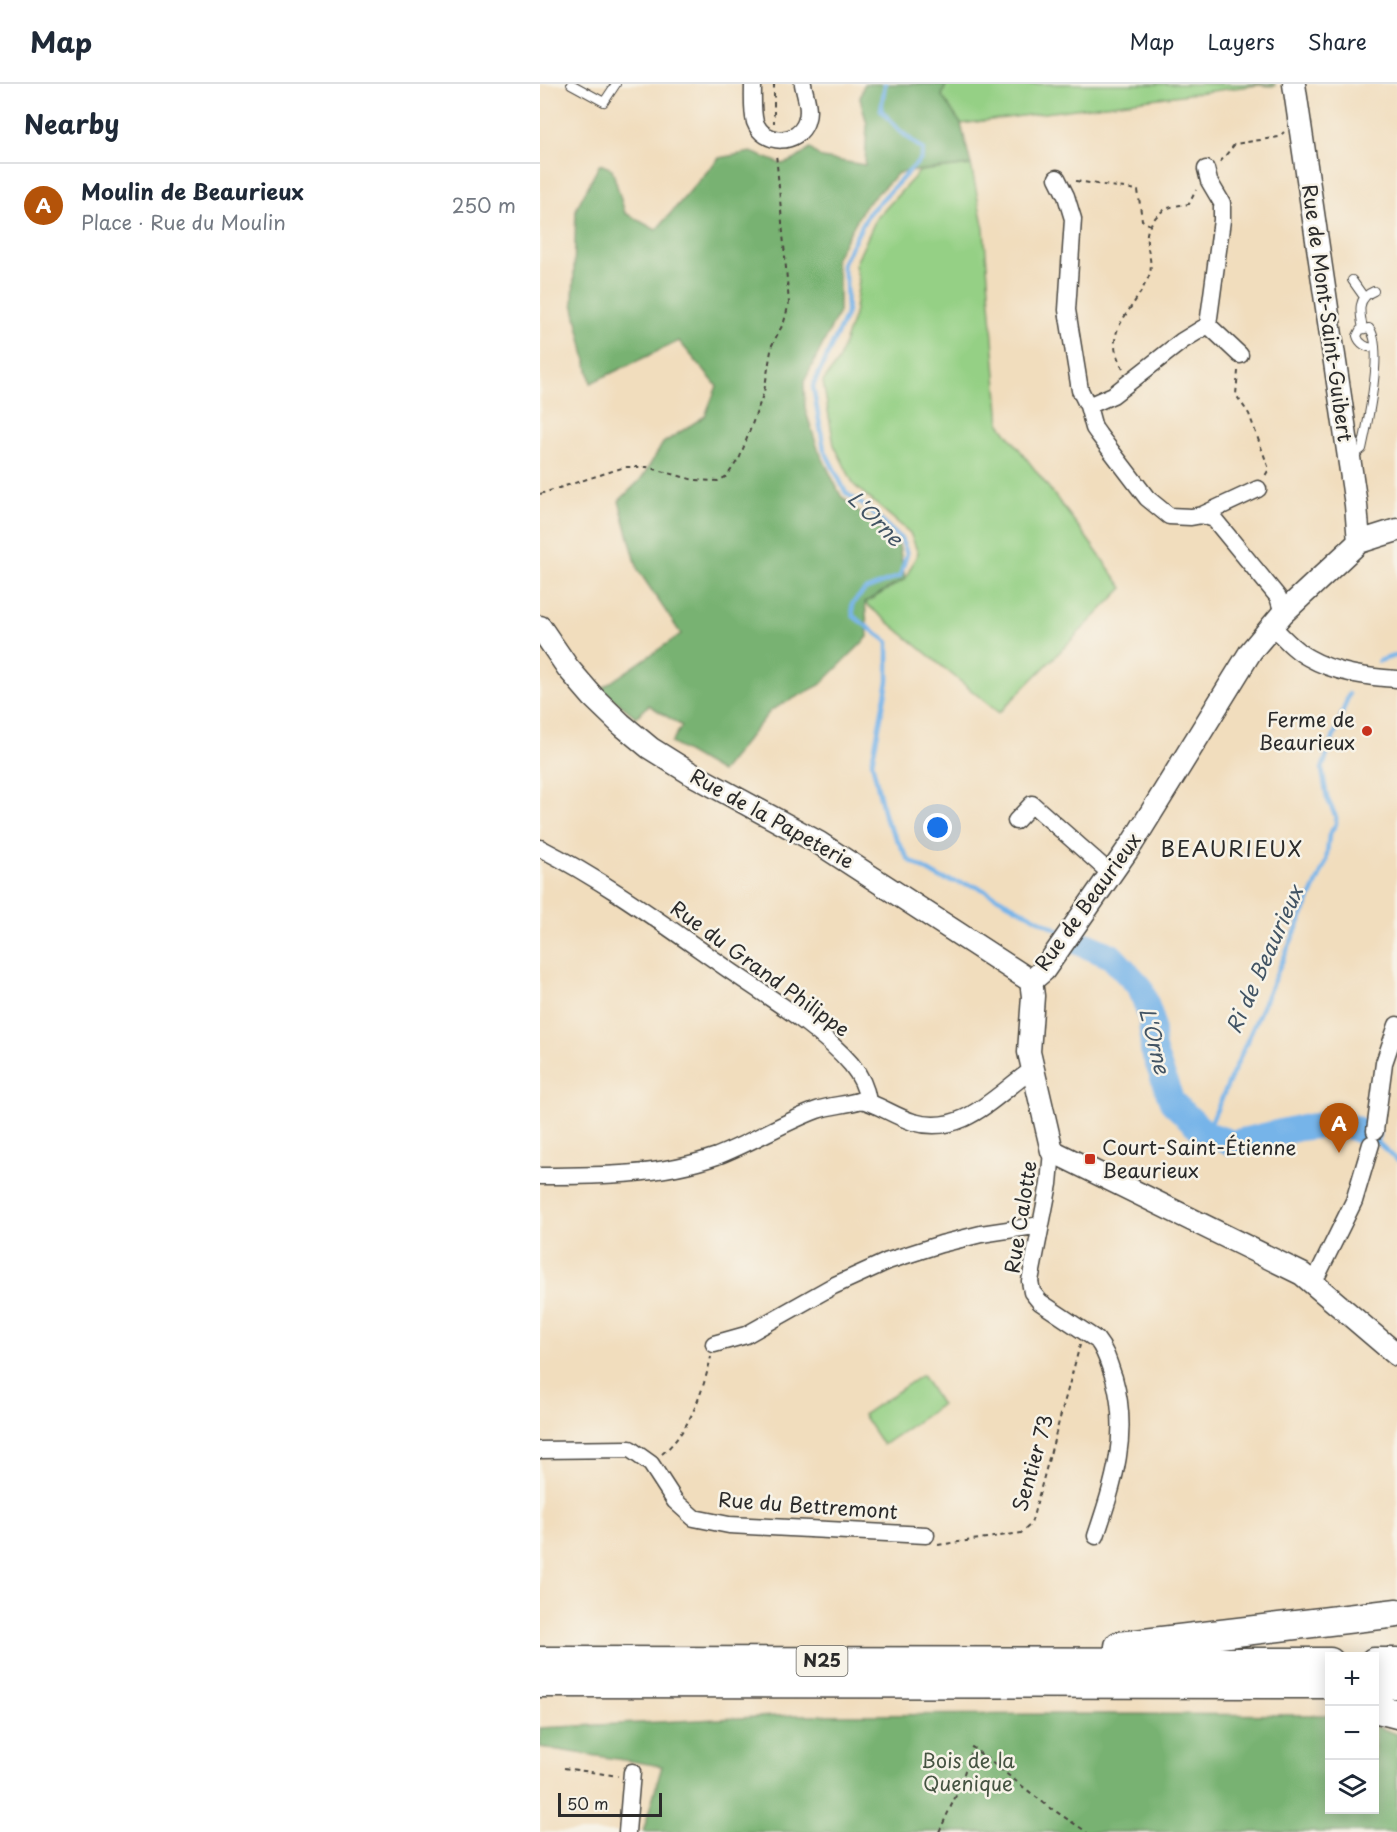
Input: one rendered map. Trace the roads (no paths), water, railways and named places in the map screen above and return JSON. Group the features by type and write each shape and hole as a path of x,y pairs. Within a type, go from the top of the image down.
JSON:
{"highway":[{"path":"1041,1661 1084,1650 1397,1613"},
{"name":"N25","path":"540,1661 1325,1662"},
{"path":"1379,1662 1397,1662"},
{"name":"N25","path":"540,1683 1325,1684"},
{"path":"1284,1683 1307,1693 1325,1695"},
{"path":"1379,1684 1397,1684"},
{"path":"1379,1709 1397,1714"}],"street":[{"path":"753,84 756,124 766,136 775,140 792,137 804,128 808,108 803,84"},
{"name":"Rue de Mont-Saint-Guibert","path":"1294,84 1359,542"},
{"path":"1206,169 1209,181 1222,203 1208,325"},
{"path":"1057,178 1066,196 1073,219 1067,310 1080,390 1089,406 1094,428 1147,498 1169,516 1202,515 1258,489"},
{"path":"1208,325 1240,355"},
{"path":"1089,406 1113,395 1182,341 1208,325"},
{"path":"1202,515 1214,519 1278,597 1278,620 1301,653 1323,665 1353,674 1397,679"},
{"path":"1359,542 1397,530"},
{"name":"Rue de Beaurieux","path":"1052,1151 1029,1052 1033,996 1031,981 1044,970 1133,842 1251,651 1278,620 1359,542"},
{"name":"Rue de la Papeterie","path":"540,627 568,668 593,697 635,736 661,755 819,843 1031,981"},
{"path":"1016,821 1032,804 1110,873"},
{"name":"Rue du Grand Philippe","path":"540,848 640,909 779,1004 840,1052 856,1071 864,1086 868,1101"},
{"path":"1314,1282 1324,1266 1354,1201 1373,1138 1383,1069 1397,1025"},
{"path":"540,1176 625,1174 683,1166 717,1156 760,1138 819,1109 861,1100 916,1123 938,1125 951,1123 982,1110 1032,1070"},
{"path":"1052,1151 1302,1274 1397,1355"},
{"name":"Rue Calotte","path":"1052,1151 1030,1281 1032,1292 1040,1302 1097,1340 1104,1348 1121,1408 1119,1454 1110,1494 1096,1536"},
{"path":"714,1344 746,1335 833,1286 910,1253 981,1234 1041,1225"},
{"name":"Rue du Bettremont","path":"540,1450 630,1449 651,1464 675,1501 694,1518 729,1525 926,1535"},
{"path":"627,1832 632,1775"}],"lane":[{"path":"572,84 604,102 616,84"},
{"path":"1352,280 1364,297"},
{"path":"1363,329 1360,303 1364,297 1374,291"},
{"path":"1348,458 1355,456 1362,449 1374,373 1375,347 1374,336 1371,330 1363,329 1358,333 1358,340 1365,346 1375,347"}],"waterway":[{"name":"L'Orne","path":"885,84 881,110 899,130 923,150 921,159 868,214 842,264 846,281 847,313 813,386 824,449 846,493 866,507 902,540 907,554 900,576 865,590 852,604 853,616 888,642 888,681 872,762 885,819 909,860 940,878 978,887 1060,931"},
{"name":"Ri de Beaurieux","path":"1379,661 1397,655"},
{"name":"Ri de Beaurieux","path":"1206,1134 1326,862 1329,835 1336,824 1336,817 1327,798 1322,769 1349,694"},
{"name":"L'Orne","path":"1076,941 1111,956 1140,987 1151,1018 1153,1050 1172,1102 1206,1134 1233,1143 1299,1128 1332,1124 1346,1125 1368,1134"},
{"name":"L'Orne","path":"1374,1139 1397,1160"}],"place":[{"name":"Ferme de Beaurieux","path":"1367,731"},
{"name":"Moulin de Beaurieux","path":"1339,1153"},
{"name":"Court-Saint-Étienne Beaurieux","path":"1090,1159"}],"district":[{"name":"BEAURIEUX","path":"1232,849"}],"park label":[{"name":"Bois de la Quenique","path":"968,1772"}]}
